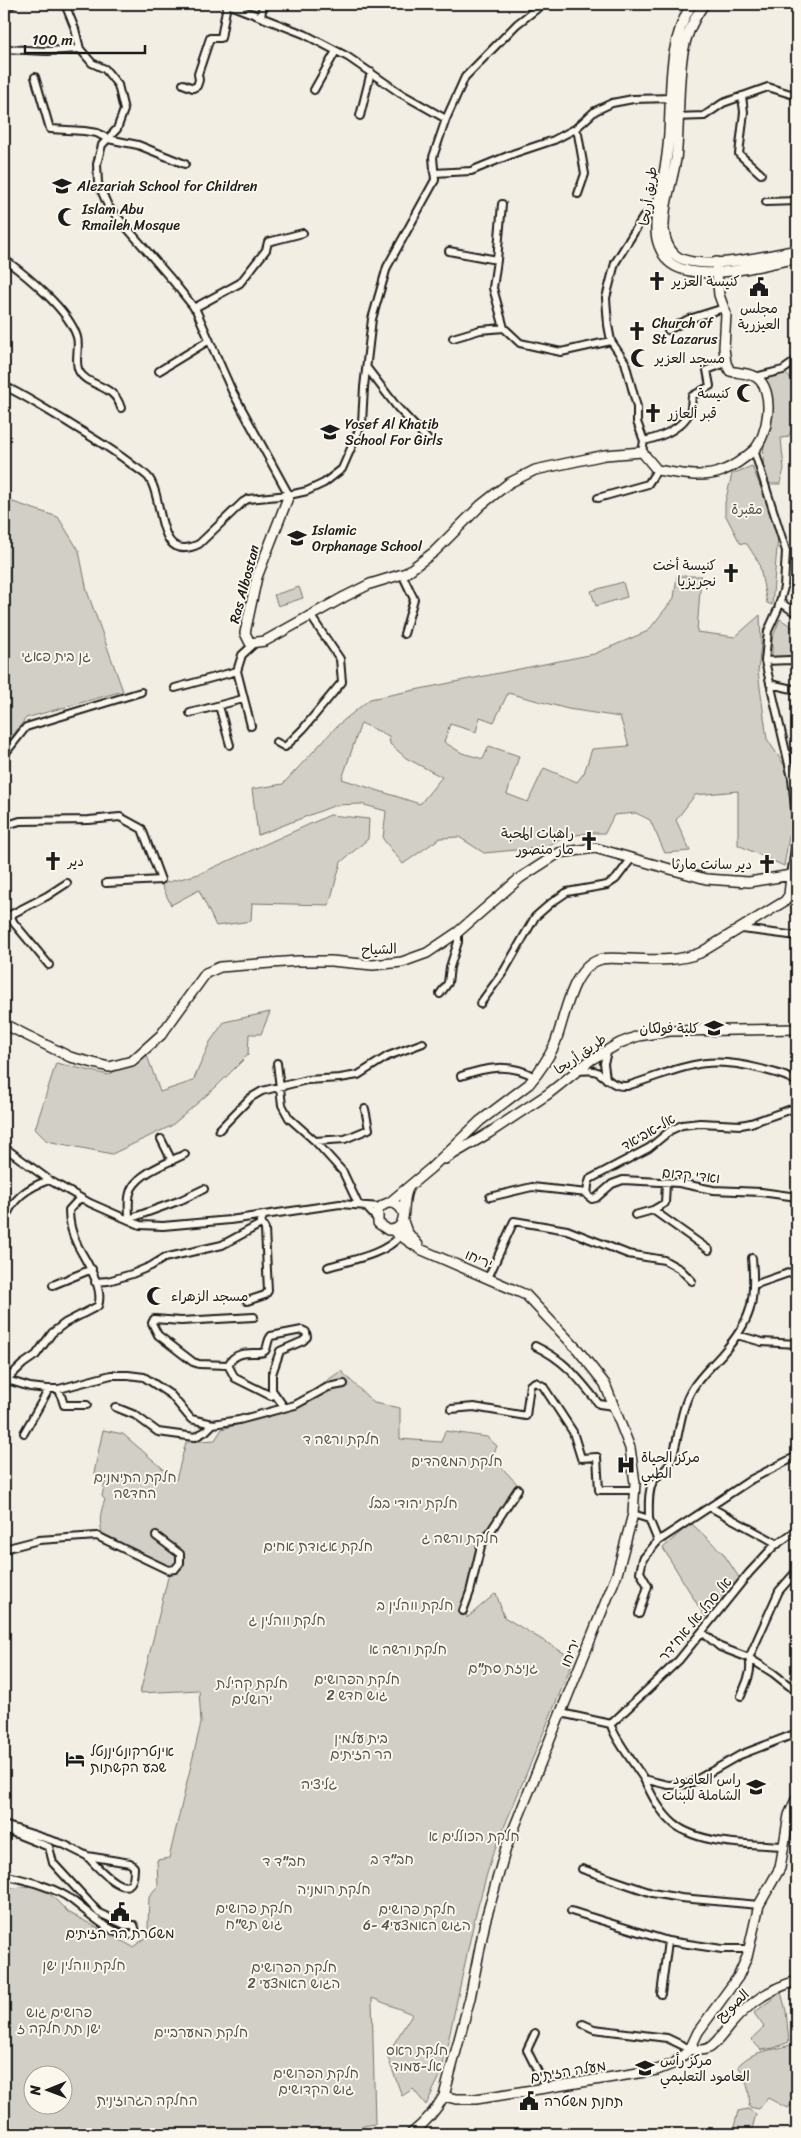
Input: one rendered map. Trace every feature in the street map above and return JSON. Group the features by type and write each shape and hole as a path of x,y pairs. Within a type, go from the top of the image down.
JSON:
{"street":[{"path":"4,8 13,4"},
{"path":"65,4 75,29 80,49 92,63 105,69 118,85 124,110 117,129 102,145 96,164 98,183 108,206 194,308 232,391 289,495"},
{"path":"183,84 193,88 197,86 198,74 210,38 221,38 227,4 304,34 371,72 400,93 446,118"},
{"path":"261,16 263,4"},
{"path":"4,386 114,450 149,478 157,500 166,537 174,546 191,548 199,544 248,499 289,495 306,491 324,483 342,469 362,423 372,319 387,267 435,180 433,157 446,118 465,77 517,24 543,4"},
{"name":"طريق أريحا","path":"692,4 677,37 674,98 678,116 676,159 665,207 665,240 675,255 683,260 716,267 744,268 797,258"},
{"name":"طريق أريحا","path":"704,4 689,30 668,118 668,155 657,215 657,240 669,262 685,270 716,267 797,250"},
{"path":"4,49 47,51 80,49"},
{"path":"314,90 336,51"},
{"path":"360,116 371,72"},
{"path":"35,77 50,128 84,131 138,145 185,164"},
{"path":"668,118 704,116 723,103 768,87 797,96"},
{"path":"742,96 744,112 739,154 761,174"},
{"path":"434,172 471,171 554,140 575,130 595,111 612,103 633,99 674,98"},
{"path":"575,130 578,134 585,174 578,194"},
{"path":"766,202 797,201"},
{"path":"502,204 493,288 504,328 520,343 561,352 611,341"},
{"path":"642,452 644,441 637,422 637,407 625,362 611,341 606,298 614,263 644,216 657,215"},
{"path":"194,308 240,283 266,250 268,242 303,233"},
{"path":"448,251 497,260"},
{"path":"4,259 48,295 75,332 78,344 77,366 79,372 114,394 121,408"},
{"path":"716,267 719,295 726,314 726,363 730,371 755,377 783,370 797,360"},
{"path":"668,330 689,319 724,308"},
{"path":"453,338 480,330 504,328"},
{"path":"159,370 208,342"},
{"path":"644,441 662,437 680,424 691,411 692,396 710,386 707,370 726,363"},
{"path":"367,368 397,408 430,442"},
{"path":"642,452 657,470 700,474 720,472 736,464 754,450 763,433 769,404 767,393 755,377"},
{"path":"754,450 786,551 784,587 768,631 765,661 792,778 797,829"},
{"path":"251,726 237,671 242,655 254,644 265,641 370,584 402,574 434,552 481,505 508,483 542,469 605,455 642,452"},
{"path":"598,498 648,484 657,470"},
{"name":"Ras Albostan","path":"254,644 248,640 245,633 257,577 289,495"},
{"path":"402,574 414,599 404,634"},
{"path":"780,602 797,614"},
{"path":"276,742 285,746 303,729 342,682 340,659 310,615"},
{"path":"765,661 790,660 797,662"},
{"path":"176,688 237,671"},
{"path":"770,684 797,690"},
{"path":"4,755 26,727 140,692"},
{"path":"190,713 244,700"},
{"path":"219,706 230,745"},
{"path":"4,826 20,821 89,820 120,817 142,828 161,880 106,883"},
{"path":"377,1219 385,1205 431,1168 480,1121 529,1084 543,1068 554,1046 573,988 590,964 601,959 659,961 687,958 700,953 742,929 785,901 789,895 794,875 797,834"},
{"name":"الشياح","path":"4,1024 70,1056 109,1067 132,1061 161,1035 206,973 220,967 298,961 331,961 373,965 402,962 427,953 458,932 520,878 559,854 595,848 706,879 749,882 794,875"},
{"path":"480,1004 504,971 535,917 567,892 607,885 616,879 632,858"},
{"path":"49,965 7,914 47,896 67,883"},
{"path":"742,929 797,936"},
{"path":"440,994 448,983 450,967 458,942 458,932"},
{"name":"طريق أريحا","path":"431,1168 548,1094 592,1059 608,1049 638,1036 670,1030 797,1029"},
{"path":"218,1130 250,1098 262,1091 307,1080 358,1075 388,1056 423,1043"},
{"path":"606,1079 604,1063 608,1049"},
{"path":"576,1071 592,1071 618,1086 627,1086 691,1064 723,1062 745,1064 775,1072 797,1082"},
{"path":"277,1063 278,1086 282,1105 289,1118 315,1141 343,1172 358,1204 367,1208 377,1219 380,1226 392,1230 399,1227 403,1216 406,1190 412,1182"},
{"path":"461,1076 497,1066 524,1071 535,1077"},
{"name":"אל-אביאד","path":"588,1195 590,1179 648,1148 676,1127 700,1123 751,1124 797,1107"},
{"path":"315,1141 345,1139 369,1129 365,1109"},
{"path":"161,1139 172,1161"},
{"path":"4,1147 49,1180 80,1198 140,1225 163,1226 264,1215 340,1204 397,1205 403,1216"},
{"path":"129,1219 132,1189 142,1177 185,1154"},
{"path":"4,1222 6,1212 18,1196 31,1186 49,1180"},
{"name":"ואדי קדום","path":"588,1195 592,1199 596,1198 618,1181 679,1183 713,1190 761,1192 797,1197"},
{"path":"635,1215 654,1210 665,1203 666,1183"},
{"path":"490,1197 532,1187 588,1195"},
{"path":"129,1219 181,1200 204,1189"},
{"path":"5,1380 36,1355 52,1333 65,1322 98,1306 99,1297 92,1269 77,1245 69,1217 69,1210 80,1198"},
{"path":"654,1210 709,1250"},
{"path":"247,1301 265,1295 268,1291 265,1230 262,1222 264,1215"},
{"name":"יריחו","path":"403,1216 407,1232 413,1240 431,1254"},
{"path":"488,1278 514,1221 568,1230 628,1254 664,1260 680,1269 692,1281"},
{"path":"96,1282 132,1274 164,1258 222,1245 262,1222"},
{"name":"יריחו","path":"392,1230 411,1244 431,1254 526,1295 578,1350 605,1384 614,1406 630,1448 634,1490 633,1514 617,1574 506,1848 484,1922 470,1998 444,2096 436,2110 423,2125 411,2134"},
{"path":"328,1267 393,1245 400,1236"},
{"path":"658,1541 648,1519 651,1487 655,1478 663,1474 670,1464 678,1440 685,1402 693,1387 737,1336 748,1318 754,1285 752,1258"},
{"path":"53,1285 92,1269"},
{"path":"754,1285 797,1270"},
{"path":"228,1365 193,1362 158,1335 152,1323 154,1319 181,1321 254,1317"},
{"path":"228,1365 232,1358 266,1350 268,1339 271,1336 302,1330 306,1332 308,1337 280,1351 277,1356 272,1374 272,1390 284,1407"},
{"path":"737,1336 762,1342 797,1344"},
{"path":"535,1346 552,1354 574,1373 599,1404 614,1406"},
{"path":"228,1365 234,1378 271,1396 274,1395"},
{"path":"5,1380 30,1387 59,1389 111,1375 144,1377 171,1395 191,1419 213,1424 239,1420 295,1405 328,1387 344,1384"},
{"path":"450,1409 474,1407 526,1416 530,1385 535,1382 543,1386 573,1432 581,1458 596,1457 599,1490 634,1490"},
{"path":"24,1433 49,1389"},
{"path":"59,1389 64,1405 88,1405"},
{"path":"115,1407 135,1416 158,1432 195,1437 206,1431 213,1424"},
{"path":"639,1614 648,1586 640,1572 643,1560 658,1541 752,1479 797,1456"},
{"path":"463,1610 470,1592 481,1546 518,1489"},
{"path":"710,1507 778,1544"},
{"path":"633,1514 648,1519"},
{"name":"אל סהל אל אח'דר","path":"611,1724 679,1660 749,1573 778,1544 797,1530"},
{"path":"4,1549 40,1540 97,1536 168,1570 175,1569 180,1563 180,1554 156,1536"},
{"path":"740,1696 749,1676 751,1665 749,1658 779,1591 793,1575"},
{"path":"702,1632 720,1647 749,1658 797,1692"},
{"path":"561,1713 611,1724 614,1734 634,1762 662,1812 675,1825 697,1836 727,1842 784,1846"},
{"path":"644,1780 668,1785 689,1784 740,1755 797,1733"},
{"path":"583,2024 594,2029 667,2038 690,2049 698,2032 738,1977 747,1957 759,1905 780,1868 789,1816 797,1797"},
{"path":"4,1825 63,1844 87,1856 130,1863 134,1867 133,1880 125,1886 116,1883 104,1875 87,1856"},
{"path":"4,1829 48,1847 53,1863 99,1913 125,1925 134,1925 136,1931 132,1935 124,1935 87,1914 67,1896 42,1885 4,1874"},
{"path":"582,1869 652,1893 681,1898 759,1905"},
{"path":"571,1910 668,1941 722,1949 749,1949"},
{"path":"661,1994 668,1941"},
{"name":"الصويح","path":"690,2049 697,2051 709,2048 736,2018 763,1996 776,1987 797,1981"},
{"path":"535,2033 527,2050 546,2088"},
{"name":"מעלה הזיתים","path":"444,2096 456,2099 476,2099 657,2070 674,2063 690,2049"}],"green space":[{"path":"785,373 797,384 797,421 788,437 781,438 784,469 780,484 768,484 763,464 764,440 770,431 771,401 763,381 772,375"},
{"name":"مقبرة","path":"752,466 774,520 778,537 772,605 767,603 759,563 747,544 740,543 725,514 725,503 732,474"},
{"name":"גן בית פאגי","path":"4,499 58,517 79,551 87,591 123,691 26,718 4,747"},
{"path":"677,576 701,576 697,632 735,637 760,615 761,643 758,672 767,739 785,766 791,795 792,818 784,866 738,845 738,791 695,795 676,820 690,851 665,853 650,820 636,813 614,815 605,833 588,833 566,837 549,845 527,849 484,853 459,837 440,838 403,864 383,839 386,811 361,804 336,805 258,835 252,789 283,784 338,725 370,699 594,654 648,631 674,598","holes":["508,693 568,709 620,717 629,746 592,749 584,773 577,782 544,768 528,802 507,794 519,756 489,746 483,759 462,753 444,742 450,724 476,732 480,717 494,722","361,723 389,736 390,744 406,758 442,777 420,804 342,779"]},
{"path":"623,582 627,597 596,606 591,591"},
{"path":"299,587 303,598 278,606 274,595"},
{"path":"780,619 797,630 797,660 772,660 772,639"},
{"path":"330,815 369,819 368,839 341,862 329,905 252,903 251,921 216,926 199,890 171,905 161,884 199,874"},
{"path":"270,1012 261,1034 249,1034 248,1055 216,1087 171,1126 112,1154 47,1141 35,1129 56,1063 109,1075 145,1050 160,1092 193,1081 210,1042 224,1022"},
{"name":"בית עלמין הר הזיתים","path":"341,1371 374,1403 400,1408 400,1439 441,1442 445,1431 487,1437 497,1446 492,1457 518,1485 478,1543 465,1597 467,1618 496,1593 504,1617 574,1659 492,1856 475,1917 441,2074 426,2105 413,2089 402,2096 387,2055 412,2014 372,1998 375,2124 363,2126 359,2134 4,2134 4,1885 13,1888 30,1886 49,1893 68,1912 133,1947 151,1934 148,1928 149,1896 158,1886 157,1860 169,1858 201,1723 199,1690 140,1693 169,1573 168,1566 102,1533 100,1516 105,1500 102,1496 106,1477 94,1473 103,1430 123,1434 176,1480 186,1442 215,1440 222,1429 299,1407 313,1390"},
{"path":"691,1523 723,1553 740,1579 705,1617 663,1548"},
{"path":"781,1992 786,2011 789,2042 774,2048 761,2050 751,2039 764,2027 754,2013"},
{"path":"790,2045 797,2046 797,2101 787,2108 768,2098 759,2109 749,2107 747,2085 738,2066 756,2054"},
{"path":"748,2109 756,2114 751,2133 755,2134 703,2134 726,2130 733,2131 738,2111"}],"place":[{"name":"Alezariah School for Children","path":"62,186"},
{"name":"Islam Abu Rmaileh Mosque","path":"67,217"},
{"name":"كنيسة العزير","path":"657,281"},
{"name":"مجلس العيزرية","path":"759,287"},
{"name":"Church of St Lazarus","path":"637,331"},
{"name":"مسجد العزير","path":"640,358"},
{"name":"كنيسة","path":"746,393"},
{"name":"قبر ألعازر","path":"653,413"},
{"name":"Yosef Al Khatib School For Girls","path":"330,432"},
{"name":"Islamic Orphanage School","path":"297,538"},
{"name":"كنيسة أخت نجريزيا","path":"731,573"},
{"name":"راهبات المحبة مار منصور","path":"589,841"},
{"name":"دير","path":"53,861"},
{"name":"دير سانت مارثا","path":"767,864"},
{"name":"كلية فولكان","path":"714,1028"},
{"name":"مسجد الزهراء","path":"156,1296"},
{"name":"مركز الحياة الطبي","path":"626,1465"},
{"name":"אינטרקונטיננטל שבע הקשתות","path":"75,1759"},
{"name":"راس العامود الشاملة للبنات","path":"756,1787"},
{"name":"משטרת הר הזיתים","path":"120,1912"},
{"name":"مركز رأس العامود التعليمي","path":"645,2068"},
{"name":"תחנת משטרה","path":"529,2101"}],"park label":[{"name":"חלקת ורשה ד","path":"341,1439"},
{"name":"חלקת המשהדים","path":"457,1461"},
{"name":"חלקת התימנים החדשה","path":"135,1485"},
{"name":"חלקת יהודי בבל","path":"413,1503"},
{"name":"חלקת ורשה ג","path":"460,1538"},
{"name":"חלקת אגודת אחים","path":"318,1546"},
{"name":"חלקת ווהלין ב","path":"415,1605"},
{"name":"חלקת ווהלין ג","path":"287,1620"},
{"name":"חלקת ורשה א","path":"408,1649"},
{"name":"גניזת סת\"ם","path":"503,1668"},
{"name":"חלקת הפרושים גוש חדש 2","path":"357,1688"},
{"name":"חלקת קהילת ירושלים","path":"252,1692"},
{"name":"גליציה","path":"319,1784"},
{"name":"חלקת הכוללים א","path":"474,1836"},
{"name":"חב\"ד ב","path":"392,1859"},
{"name":"חב\"ד ד","path":"284,1861"},
{"name":"חלקת רומניה","path":"334,1889"},
{"name":"חלקת פרושים גוש תש\"ח","path":"254,1916"},
{"name":"חלקת פרושים הגוש האמצעי4 -6","path":"417,1918"},
{"name":"חלקת ווהלין ישן","path":"84,1965"},
{"name":"חלקת הפרושים הגוש האמצעי 2","path":"294,1975"},
{"name":"פרושים גוש ישן תת חלקה ז","path":"59,2020"},
{"name":"חלקת המערביים","path":"201,2032"},
{"name":"חלקת ראס אל-עמוד","path":"417,2058"},
{"name":"חלקת הפרושים גוש הקדושים","path":"316,2082"},
{"name":"החלקה הגרוזינית","path":"147,2100"}]}
